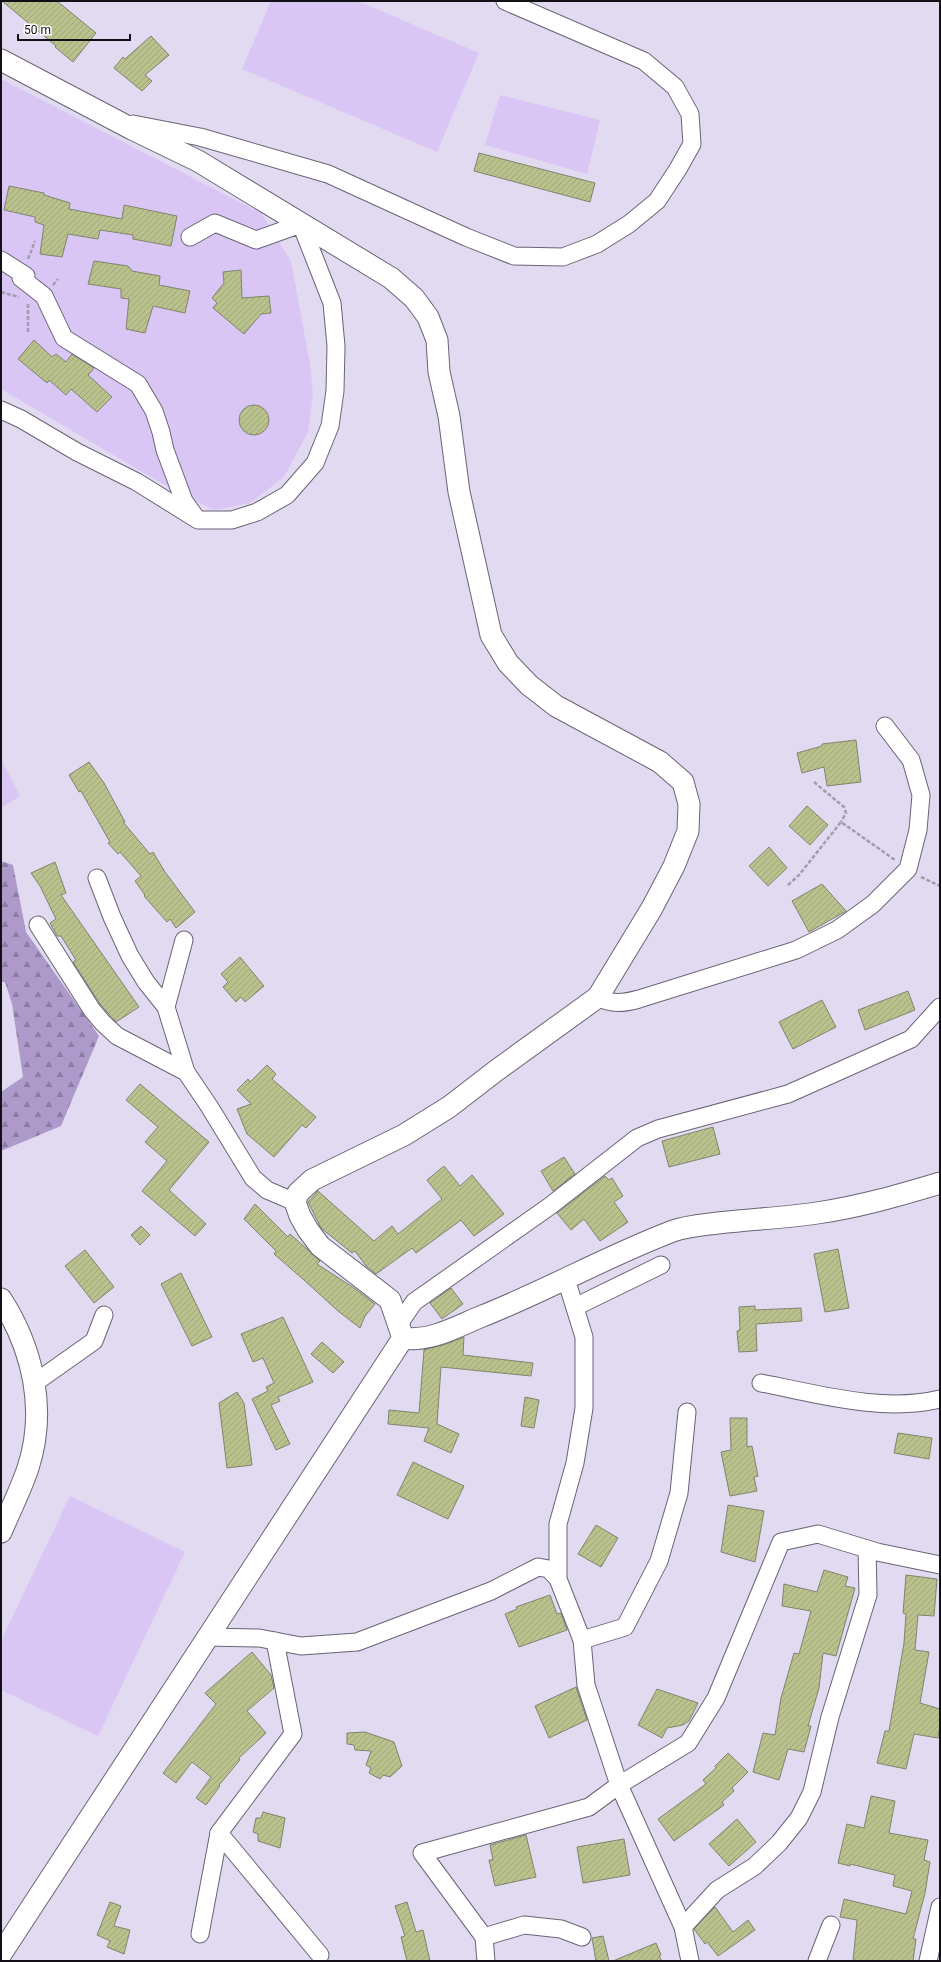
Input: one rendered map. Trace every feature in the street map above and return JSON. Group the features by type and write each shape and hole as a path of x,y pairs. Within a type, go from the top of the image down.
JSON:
{"street":[{"path":"133,124 200,137 328,174 514,256 563,257 597,244 629,224 657,201 692,144 690,114 674,87 644,61 504,1"},
{"path":"1,60 132,129 198,161 391,278 414,298 428,317 437,340 439,372 449,416 459,492 491,635 508,663 529,685 556,706 660,762 683,782 689,804 688,831 674,866 652,908 598,997 497,1070 449,1107 404,1135 312,1180 298,1193 295,1202 300,1216 320,1246 390,1300 401,1331 416,1340 438,1334 505,1307 675,1231 701,1225 817,1213 883,1200 940,1183"},
{"path":"190,237 215,223 256,240 301,224"},
{"path":"1,410 21,419 77,452 137,482 198,520 232,520 257,512 287,494 315,463 330,426 335,391 336,346 332,302 301,224"},
{"path":"1,260 26,276 21,278 44,296 64,338 138,384 154,411 165,450 184,501 198,520"},
{"path":"598,997 604,1001 621,1003 639,999 796,950 837,930 873,904 908,869 918,830 921,795 911,760 885,726"},
{"path":"97,878 112,917 130,956 146,982 166,1007 186,1072 253,1178 267,1190 295,1202"},
{"path":"38,926 92,1010 103,1023 117,1036 186,1072"},
{"path":"166,1007 184,940"},
{"path":"1,1954 206,1637 401,1331 414,1302 550,1206 637,1138 658,1129 788,1094 911,1039 940,1007"},
{"path":"575,1307 661,1265"},
{"path":"558,1579 558,1524 575,1463 584,1408 584,1337 566,1279"},
{"path":"1,1299 26,1350 36,1382 37,1413 34,1443 28,1467 1,1532"},
{"path":"36,1382 94,1341 104,1315"},
{"path":"761,1383 872,1403 923,1403 940,1399"},
{"path":"582,1640 625,1627 659,1561 679,1493 686,1412"},
{"path":"486,1961 484,1936 422,1853 589,1807 619,1785 688,1743 716,1698 781,1542 818,1534 867,1549 940,1566"},
{"path":"683,1927 717,1890 755,1866 779,1843 799,1818 812,1792 830,1717 868,1595 867,1549"},
{"path":"206,1637 259,1638 301,1646 356,1642 491,1591 538,1567 549,1569 558,1579 582,1640 586,1685 619,1785 683,1927 690,1961"},
{"path":"200,1934 219,1833 293,1734 275,1641"},
{"path":"219,1833 320,1955"},
{"path":"928,1961 940,1907"},
{"path":"484,1936 524,1925 561,1929 582,1937"},
{"path":"817,1961 831,1925"}],"path":[{"path":"788,886 800,875 841,822 846,813 844,807 814,782"},
{"path":"841,822 908,869 940,886"}],"shaded area":[{"path":"271,1 358,1 479,53 437,152 242,69"},
{"path":"1,79 261,213 291,261 310,364 313,394 308,432 284,477 250,503 215,510 180,494 1,389"},
{"path":"500,95 600,120 587,174 485,145"},
{"path":"1,759 20,796 1,808"},
{"path":"70,1496 185,1552 98,1736 1,1690 1,1641"}],"green space":[{"path":"1,861 13,865 26,932 99,1036 61,1126 1,1151 1,1092 23,1077 12,1004 5,982 1,982"}],"building":[{"path":"2,1 57,1 96,33 73,62"},
{"path":"151,36 169,55 145,75 152,81 142,91 114,68 123,57 125,59"},
{"path":"479,153 595,183 590,202 474,171"},
{"path":"9,186 44,193 44,195 70,203 69,209 122,219 124,205 177,216 171,246 133,239 133,235 100,230 98,239 68,234 62,257 40,254 44,225 35,222 35,217 4,210"},
{"path":"94,261 128,266 132,271 160,276 159,285 190,291 185,313 153,306 145,333 126,329 129,299 121,298 121,289 88,284"},
{"path":"241,270 242,298 269,296 271,313 261,314 244,334 213,308 217,303 212,298 224,283 223,272"},
{"path":"34,340 52,357 56,354 66,362 72,354 94,368 88,375 112,397 97,412 71,389 66,395 49,380 47,383 18,359"},
{"path":"254,405 260,406 268,414 268,426 260,434 254,435 248,434 240,426 239,420 240,414 248,406"},
{"path":"856,740 861,782 827,786 824,767 802,773 797,753 822,746 822,744"},
{"path":"89,762 104,783 125,822 123,822 150,854 153,852 165,872 195,912 176,928 170,919 167,922 144,896 145,895 135,881 141,876 120,852 118,854 108,843 110,842 81,791 79,792 69,775"},
{"path":"807,806 828,825 810,845 789,826"},
{"path":"769,847 787,868 768,886 749,866"},
{"path":"55,862 66,893 61,895 139,1007 116,1022 100,1004 73,962 76,960 61,936 57,936 50,923 56,919 40,886 31,873"},
{"path":"822,884 846,911 809,932 792,901"},
{"path":"240,957 264,986 245,1002 241,997 236,1002 223,987 228,982 221,974"},
{"path":"908,991 915,1010 865,1030 858,1010"},
{"path":"822,1000 836,1027 793,1049 779,1022"},
{"path":"267,1065 276,1074 272,1079 316,1117 306,1128 302,1125 274,1157 247,1134 237,1109 251,1104 237,1090 248,1079 250,1082"},
{"path":"140,1084 209,1142 169,1190 206,1224 195,1236 142,1191 167,1161 145,1142 158,1127 126,1100"},
{"path":"713,1127 720,1154 669,1167 662,1141"},
{"path":"564,1157 575,1174 553,1191 541,1171"},
{"path":"444,1166 460,1186 472,1175 504,1214 474,1236 461,1220 416,1253 412,1248 376,1274 366,1266 355,1251 352,1253 321,1228 308,1202 318,1191 374,1241 392,1226 398,1234 442,1199 427,1180"},
{"path":"605,1176 609,1180 612,1178 623,1196 614,1202 628,1222 600,1241 584,1219 571,1230 557,1213"},
{"path":"255,1204 288,1237 290,1234 320,1261 317,1264 354,1288 375,1304 365,1316 360,1328 338,1311 274,1254 276,1251 244,1219"},
{"path":"141,1226 150,1235 140,1245 131,1235"},
{"path":"838,1249 849,1308 825,1312 814,1254"},
{"path":"85,1250 114,1287 94,1303 65,1266"},
{"path":"181,1273 212,1337 192,1346 161,1284"},
{"path":"451,1288 463,1304 442,1319 430,1303"},
{"path":"755,1306 755,1310 801,1308 802,1321 756,1324 757,1351 739,1352 737,1331 740,1330 739,1307"},
{"path":"283,1317 313,1382 278,1397 280,1401 271,1405 290,1444 276,1450 252,1399 268,1391 266,1387 274,1383 263,1358 253,1362 241,1334"},
{"path":"464,1337 463,1355 533,1363 531,1376 441,1367 437,1424 459,1434 451,1453 424,1441 429,1428 388,1424 389,1410 419,1413 424,1350"},
{"path":"322,1342 344,1362 333,1373 311,1354"},
{"path":"237,1392 244,1403 252,1465 227,1468 219,1403"},
{"path":"525,1397 539,1400 534,1428 521,1426"},
{"path":"730,1418 747,1418 747,1447 752,1446 758,1476 754,1477 757,1491 730,1496 721,1452 731,1450"},
{"path":"898,1433 932,1438 929,1459 894,1453"},
{"path":"413,1462 464,1486 448,1519 397,1495"},
{"path":"728,1505 764,1511 755,1562 721,1552"},
{"path":"596,1525 618,1538 601,1567 578,1554"},
{"path":"824,1570 848,1577 845,1586 855,1588 836,1656 823,1653 819,1688 808,1726 811,1726 804,1752 788,1749 779,1780 753,1772 763,1733 775,1735 781,1698 794,1653 799,1654 811,1611 782,1606 784,1584 817,1592"},
{"path":"906,1575 937,1579 934,1616 918,1615 915,1650 929,1652 920,1703 940,1709 940,1726 938,1738 914,1734 906,1769 877,1763 885,1731 889,1731 904,1643 906,1614 903,1613"},
{"path":"550,1595 557,1614 561,1613 567,1630 519,1647 505,1614 517,1609 516,1607"},
{"path":"252,1652 271,1675 274,1688 247,1711 266,1733 239,1758 240,1760 219,1785 220,1786 206,1805 196,1798 211,1777 192,1762 176,1783 163,1773 216,1704 205,1693"},
{"path":"576,1687 587,1720 549,1738 535,1706"},
{"path":"657,1689 698,1703 689,1721 683,1725 667,1728 662,1738 638,1725"},
{"path":"365,1732 394,1742 402,1766 390,1777 383,1775 380,1779 369,1773 371,1768 366,1765 371,1751 355,1750 354,1745 347,1744 347,1733"},
{"path":"728,1753 748,1772 732,1788 734,1791 722,1802 724,1805 674,1841 658,1819 706,1784 703,1780 716,1768 715,1766"},
{"path":"871,1796 895,1801 889,1833 928,1840 924,1860 930,1862 925,1893 913,1939 916,1939 913,1961 853,1961 857,1920 840,1917 844,1899 906,1914 912,1891 893,1886 895,1875 850,1864 850,1866 838,1863 847,1824 864,1828"},
{"path":"263,1812 285,1818 280,1848 258,1841 258,1834 253,1832 256,1818 261,1818"},
{"path":"737,1819 756,1842 729,1866 709,1844"},
{"path":"526,1835 536,1877 495,1886 489,1860 493,1860 490,1845"},
{"path":"624,1839 630,1875 583,1883 577,1847"},
{"path":"110,1902 121,1906 114,1926 130,1930 124,1954 107,1947 110,1941 97,1935"},
{"path":"407,1902 416,1932 423,1930 430,1961 407,1961 401,1937 405,1936 395,1906"},
{"path":"715,1907 733,1932 748,1920 755,1930 718,1956 707,1942 705,1944 694,1929"},
{"path":"603,1936 609,1961 596,1961 592,1938"},
{"path":"656,1943 661,1955 659,1956 662,1961 613,1961"}]}
